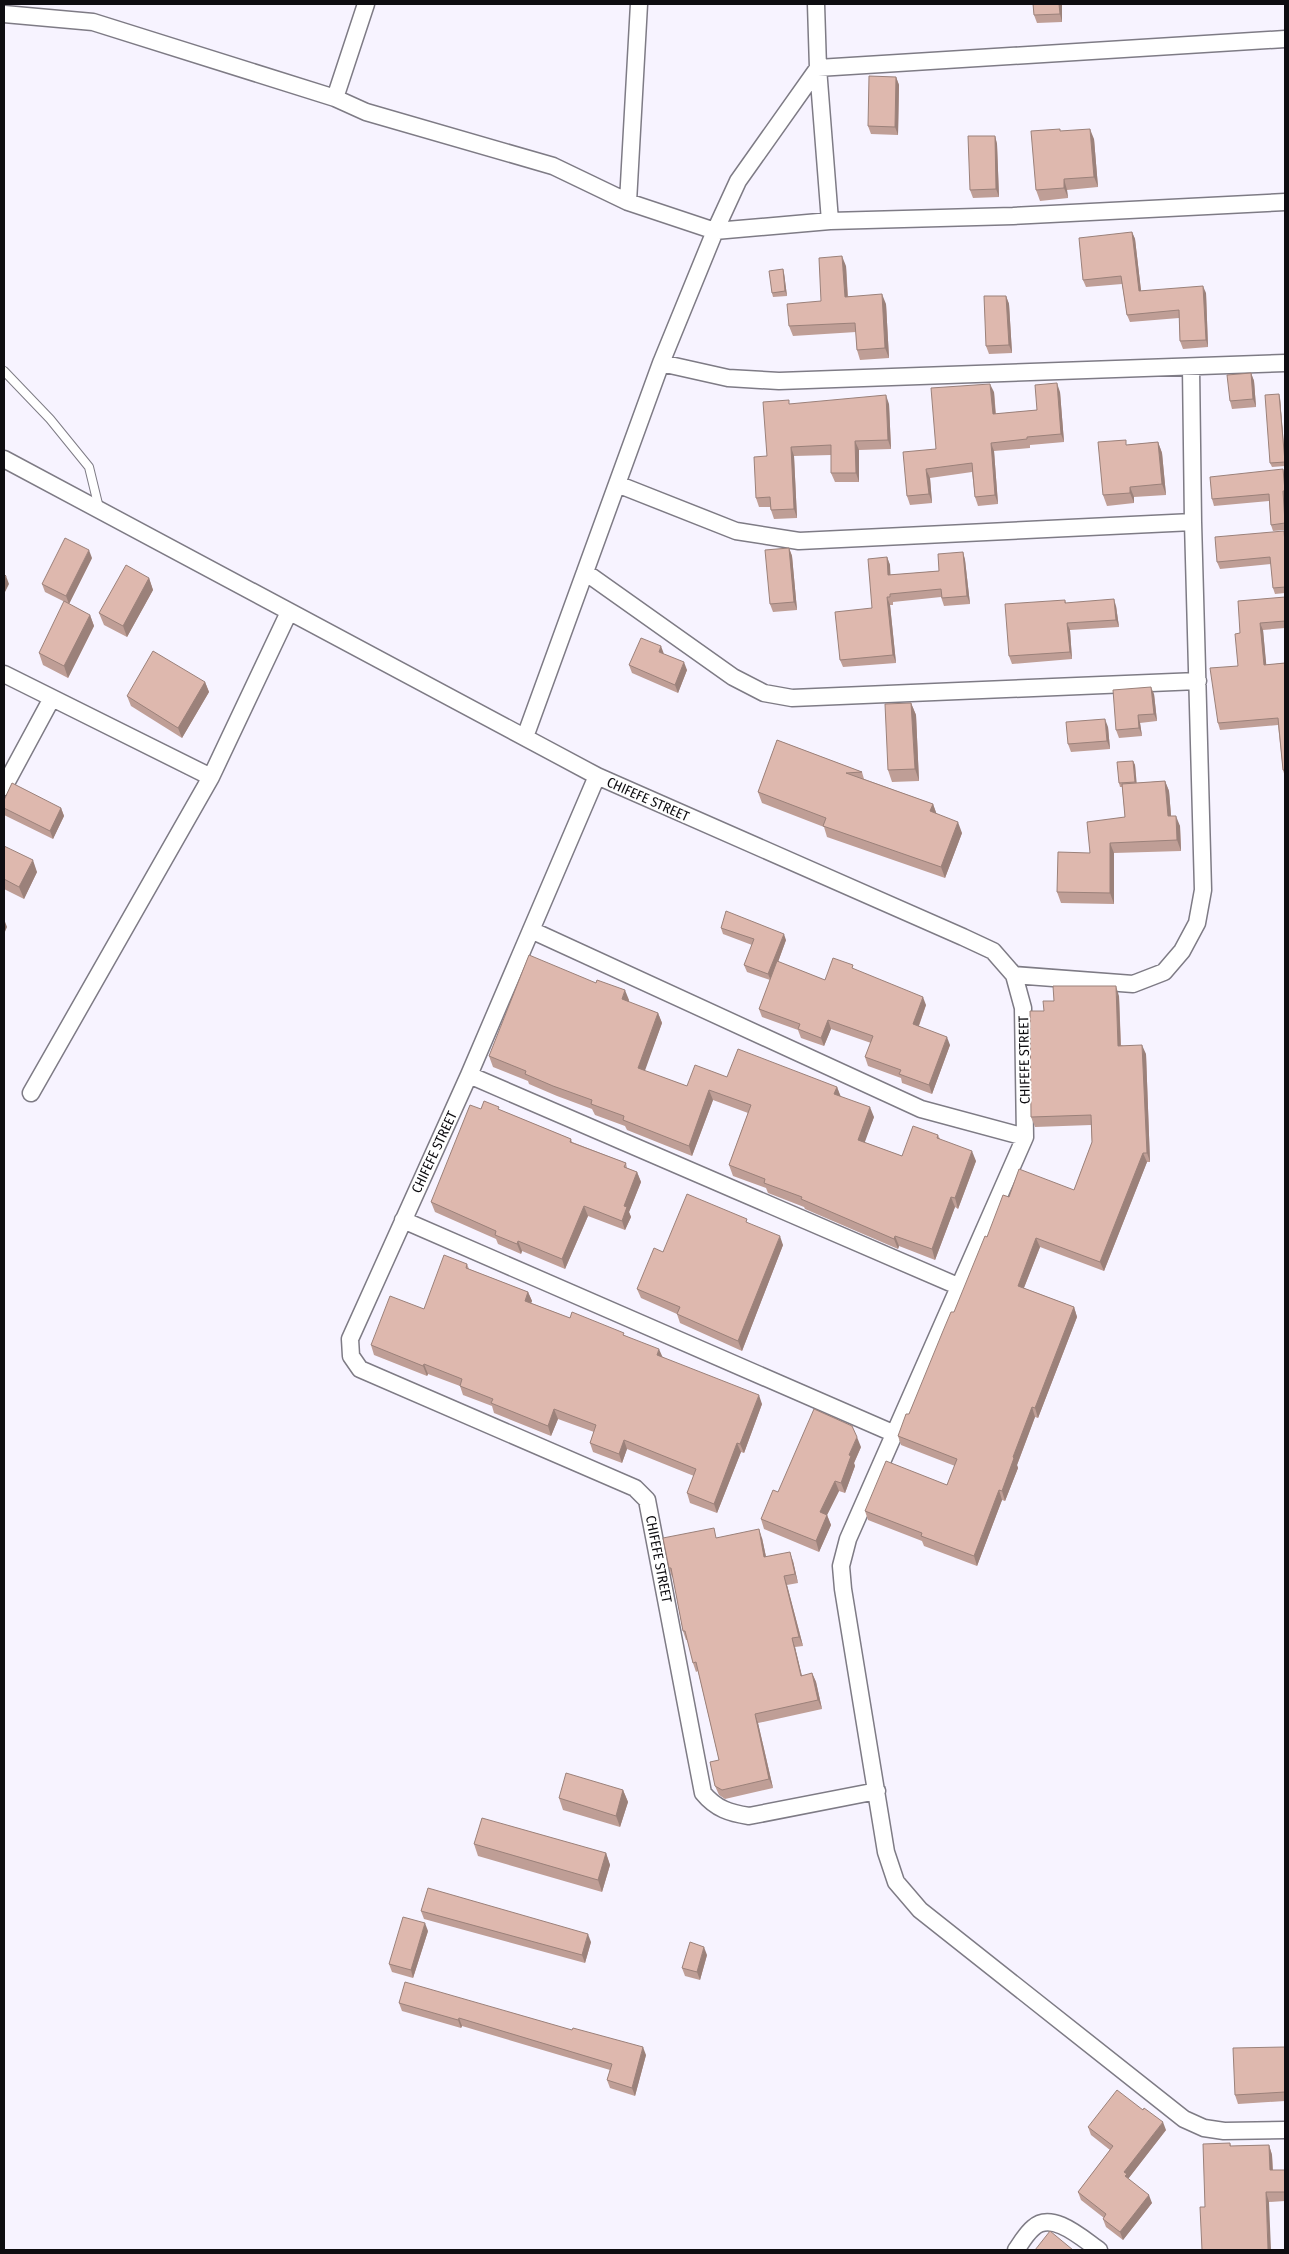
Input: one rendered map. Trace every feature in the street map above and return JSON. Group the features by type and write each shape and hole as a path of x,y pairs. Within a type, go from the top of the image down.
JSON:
{"street":[{"path":"335,98 366,4"},
{"path":"628,202 639,4"},
{"path":"816,4 818,68 830,221"},
{"path":"5,11 93,22 335,98 366,112 553,166 628,202 716,231 830,221 1013,216 1285,202"},
{"path":"818,68 1285,39"},
{"path":"525,737 661,363 738,180 818,68"},
{"path":"661,363 728,378 779,381 1285,363"},
{"path":"1014,975 1133,984 1164,972 1182,951 1197,923 1203,890 1193,522 1191,367"},
{"path":"4,459 597,776"},
{"path":"617,484 736,531 799,541 1193,522"},
{"path":"585,572 733,677 764,693 792,698 1198,681"},
{"path":"31,1093 211,777 289,612"},
{"path":"4,674 211,777"},
{"path":"4,787 52,698"},
{"name":"CHIFEFE STREET","path":"877,1791 750,1816 730,1813 711,1804 703,1793 647,1500 635,1488 360,1369 350,1356 350,1339 469,1075 597,776 963,937 993,952 1014,975 1024,1008 1025,1137"},
{"path":"531,930 920,1109 1025,1137 848,1539 841,1566 843,1589 886,1852 896,1882 920,1910 1184,2119 1204,2128 1224,2131 1285,2130"},
{"path":"469,1075 960,1287"},
{"path":"403,1220 895,1434"},
{"path":"1016,2250 1034,2227 1047,2222 1063,2226 1099,2250"}],"lane":[{"path":"4,371 50,419 88,467 100,510"}],"building":[{"path":"1033,4 1059,4 1060,14 1034,15"},
{"path":"869,76 896,77 895,127 868,126"},
{"path":"1060,129 1060,131 1090,129 1094,177 1064,179 1064,188 1036,190 1031,131"},
{"path":"968,136 995,136 996,189 970,190"},
{"path":"1132,232 1139,291 1203,286 1206,340 1180,341 1179,310 1127,315 1121,276 1083,280 1079,238"},
{"path":"842,256 845,297 882,294 885,348 857,350 855,323 789,326 787,304 821,301 819,258"},
{"path":"783,269 785,291 772,293 769,271"},
{"path":"984,296 1006,296 1009,345 986,346"},
{"path":"1251,373 1253,399 1230,401 1227,375"},
{"path":"1057,383 1061,434 991,443 995,495 975,497 972,463 926,469 929,494 907,496 903,452 936,449 931,388 990,384 993,414 1037,410 1035,385"},
{"path":"1279,394 1285,462 1270,463 1265,395"},
{"path":"886,395 888,440 855,441 856,473 831,473 831,445 791,447 794,509 771,510 770,497 756,498 754,457 767,456 763,402 789,400 789,404"},
{"path":"1126,440 1126,445 1158,442 1162,484 1130,487 1130,493 1103,495 1098,442"},
{"path":"1283,469 1285,523 1271,525 1269,494 1212,499 1210,477"},
{"path":"1284,531 1285,587 1273,588 1270,557 1217,562 1215,537"},
{"path":"65,538 89,550 66,596 42,584"},
{"path":"789,548 794,602 770,604 765,550"},
{"path":"963,552 967,596 942,598 941,589 890,594 890,597 887,597 893,655 840,660 835,612 872,608 868,559 887,557 888,575 939,571 938,554"},
{"path":"126,565 149,578 123,626 99,613"},
{"path":"1285,597 1285,621 1260,623 1264,665 1285,663 1285,770 1283,770 1278,718 1218,723 1210,668 1238,666 1235,634 1240,633 1238,601"},
{"path":"1114,599 1116,620 1067,623 1070,652 1009,656 1005,604 1065,600 1065,603"},
{"path":"64,601 90,615 64,666 39,653"},
{"path":"641,638 661,646 659,652 684,662 675,685 629,665"},
{"path":"153,651 205,682 178,728 127,696"},
{"path":"1151,687 1154,714 1138,715 1139,728 1116,730 1113,690"},
{"path":"911,703 915,769 888,770 885,704"},
{"path":"1105,719 1107,741 1068,744 1066,722"},
{"path":"777,740 862,772 846,773 933,804 930,811 958,822 941,867 823,826 826,818 758,792"},
{"path":"1133,761 1135,782 1119,783 1117,762"},
{"path":"1165,781 1168,816 1176,816 1177,840 1110,843 1110,893 1057,892 1058,852 1090,853 1087,822 1125,817 1122,784"},
{"path":"12,783 61,808 50,831 4,808 4,800"},
{"path":"4,846 33,860 19,887 4,879"},
{"path":"726,911 784,934 768,974 744,965 754,939 721,928"},
{"path":"529,955 596,983 597,980 625,990 622,999 658,1013 638,1068 687,1086 695,1065 727,1077 738,1049 837,1087 834,1094 870,1107 858,1140 902,1156 913,1126 938,1135 937,1138 972,1151 955,1198 951,1197 932,1249 895,1236 894,1239 801,1199 802,1197 764,1183 765,1179 729,1165 751,1105 709,1090 689,1146 623,1120 624,1116 591,1104 592,1100 553,1086 525,1074 526,1071 489,1056"},
{"path":"833,958 853,965 852,968 923,997 913,1024 947,1037 929,1085 899,1074 901,1070 865,1057 873,1036 828,1020 821,1038 798,1029 800,1024 759,1009 777,961 825,980"},
{"path":"1053,986 1116,986 1118,1046 1142,1045 1147,1153 1143,1153 1100,1262 1036,1238 1018,1286 1074,1307 1035,1408 1032,1407 1002,1491 999,1490 974,1556 921,1536 922,1533 865,1511 886,1461 947,1485 957,1459 898,1436 906,1414 909,1414 951,1312 954,1312 985,1236 987,1237 1003,1195 1009,1197 1019,1169 1074,1190 1092,1142 1091,1115 1031,1117 1030,1011 1044,1011 1043,1001 1054,1001"},
{"path":"484,1101 499,1107 498,1109 571,1139 570,1142 626,1163 624,1167 637,1172 624,1206 627,1207 622,1221 584,1206 562,1259 518,1241 517,1244 495,1235 496,1231 431,1202 470,1105 481,1109"},
{"path":"687,1194 747,1219 746,1222 780,1236 738,1341 677,1314 680,1307 637,1289 654,1248 663,1252"},
{"path":"444,1255 467,1264 466,1268 528,1292 525,1301 570,1318 572,1312 659,1349 657,1355 759,1395 740,1444 737,1443 714,1504 687,1493 696,1469 624,1440 619,1454 590,1443 596,1425 554,1409 548,1426 491,1403 493,1399 460,1386 462,1379 371,1345 390,1296 424,1309"},
{"path":"814,1409 852,1426 857,1437 849,1455 851,1456 841,1483 835,1481 820,1512 827,1515 816,1541 761,1519 773,1490 778,1492"},
{"path":"714,1528 716,1538 759,1529 764,1557 790,1552 795,1574 784,1576 799,1637 792,1638 801,1676 812,1673 818,1700 755,1714 769,1779 722,1790 715,1786 710,1762 719,1760 696,1662 693,1663 685,1631 683,1631 671,1568 669,1568 663,1538"},
{"path":"566,1773 623,1790 616,1816 559,1798"},
{"path":"482,1818 606,1853 598,1880 474,1844"},
{"path":"428,1888 588,1934 582,1955 421,1911"},
{"path":"403,1917 425,1923 411,1970 389,1964"},
{"path":"690,1942 704,1947 697,1972 682,1968"},
{"path":"405,1982 572,2030 573,2028 643,2047 632,2088 607,2080 612,2064 459,2018 458,2020 399,2003"},
{"path":"1285,2047 1285,2092 1235,2095 1233,2048"},
{"path":"1117,2090 1143,2110 1144,2108 1163,2122 1124,2172 1127,2174 1125,2176 1149,2195 1120,2232 1103,2219 1106,2214 1078,2192 1113,2146 1088,2127"},
{"path":"1230,2143 1230,2146 1269,2145 1270,2170 1285,2170 1285,2192 1266,2192 1268,2250 1202,2250 1200,2207 1205,2207 1203,2144"},
{"path":"1050,2231 1073,2250 1035,2250"}]}
